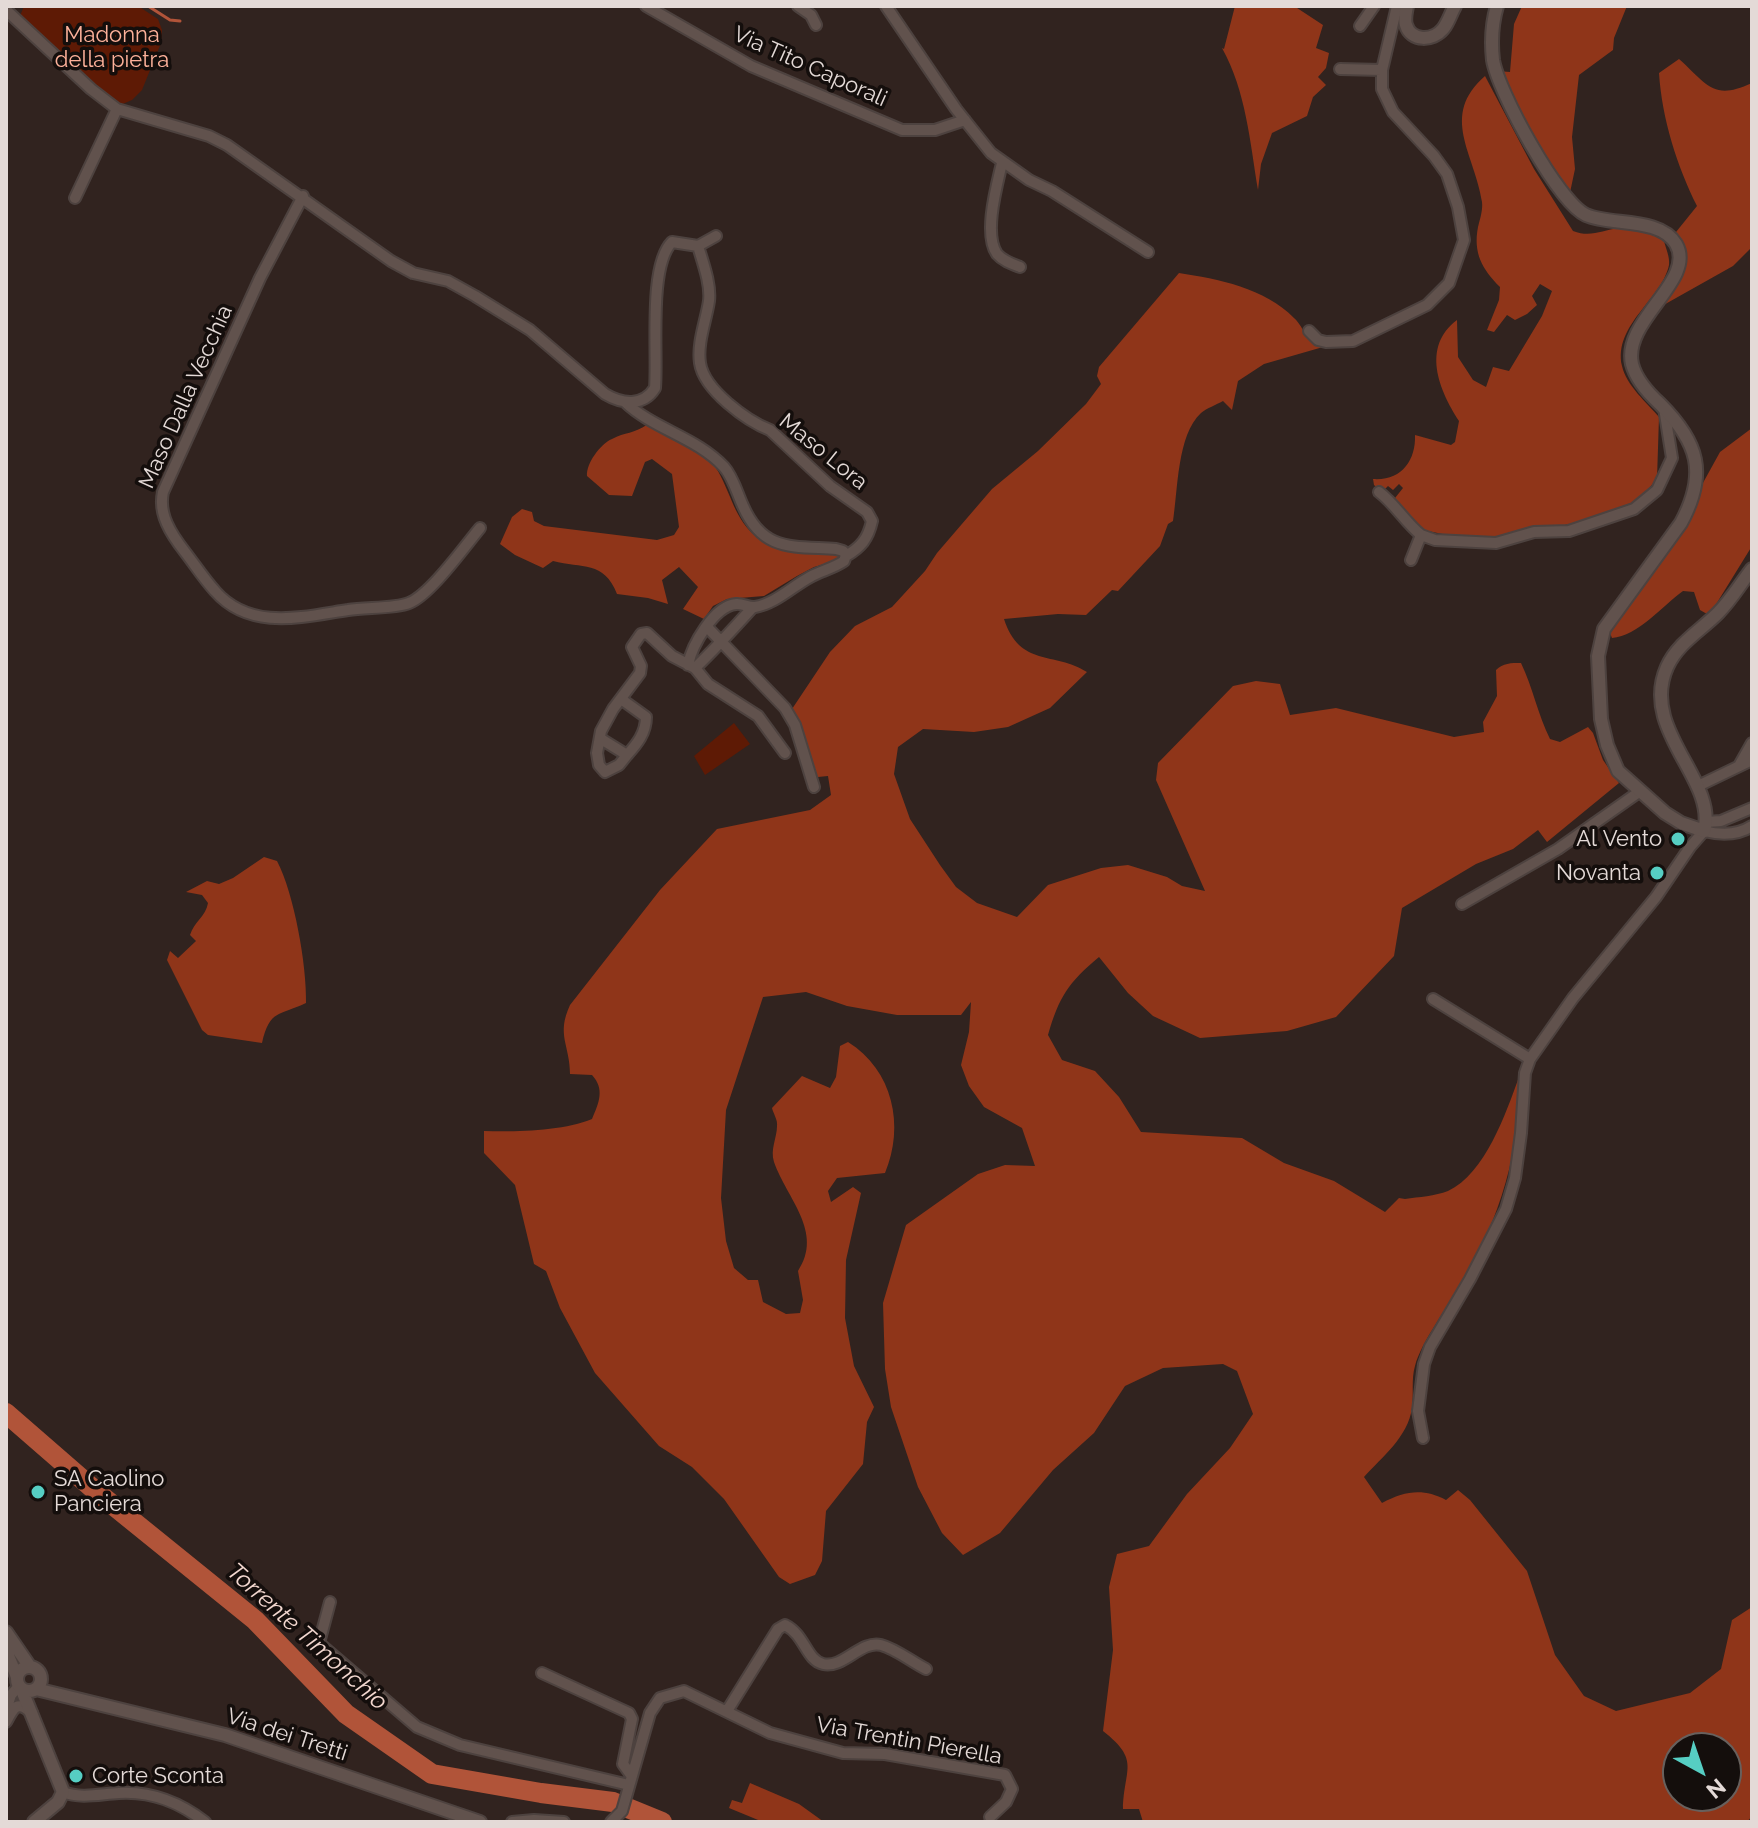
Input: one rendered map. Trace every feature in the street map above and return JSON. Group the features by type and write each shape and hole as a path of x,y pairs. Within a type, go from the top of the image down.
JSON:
{"street":[{"name":"Via Tito Caporali","path":"646,6 751,66 902,130 935,130 965,120"},
{"path":"798,6 811,15 816,25"},
{"path":"886,6 965,120 1002,163 1148,252"},
{"path":"1360,26 1374,6"},
{"path":"1309,331 1318,340 1326,342 1353,341 1427,305 1449,283 1464,240 1458,207 1447,174 1393,112 1382,89 1382,70 1397,6"},
{"path":"1407,6 1406,27 1423,39 1435,36 1444,28 1455,6"},
{"path":"1497,6 1492,22 1493,61 1501,84 1568,202 1592,217 1627,222 1666,233 1676,244 1679,256 1671,285 1640,325 1633,346 1632,364 1645,391 1685,433 1698,467 1692,503 1681,523 1604,629 1598,656 1601,719 1607,745 1618,771 1639,792 1681,823 1726,833 1744,831 1752,826"},
{"path":"7,15 117,109 209,136 227,145 391,261 413,273 448,281 530,330 618,402 640,402 650,396 655,388 655,327 664,250 672,242 698,246 716,236"},
{"path":"1340,69 1382,70"},
{"path":"75,198 117,109"},
{"path":"1002,163 992,218 993,243 997,253 1007,262 1020,267"},
{"name":"Maso Dalla Vecchia","path":"303,196 260,278 163,492 160,507 165,520 216,593 244,613 265,619 408,604 441,575 480,528"},
{"name":"Maso Lora","path":"698,246 709,299 700,365 709,382 728,404 770,430 830,486 867,512 872,521 869,532 861,547 846,556"},
{"path":"625,402 641,417 693,444 724,467 750,522 759,533 784,544 843,551 846,556 839,565 811,576 782,595 753,607 722,643 691,666"},
{"path":"1379,492 1406,523 1421,535 1435,540 1496,543 1534,532 1569,531 1634,509 1657,490 1672,458 1664,408"},
{"path":"1411,560 1421,535"},
{"path":"1428,1439 1419,1417 1424,1364 1430,1347 1506,1209 1515,1178 1525,1073 1530,1059 1573,998 1656,897 1705,826 1707,810 1698,786 1674,745 1667,726 1663,698 1666,670 1682,644 1717,615 1752,569"},
{"path":"691,666 690,656 713,615 736,604 753,607"},
{"path":"707,627 773,693 791,718 814,787"},
{"path":"621,699 638,709 646,719 638,742 619,765 605,772 599,765 597,753 601,731 605,721 621,699 640,673 641,666 632,647 641,634 647,633 672,656 691,666 708,684 758,716 785,753"},
{"path":"601,739 627,755"},
{"path":"1739,766 1752,743"},
{"path":"1698,786 1752,760"},
{"path":"1462,904 1548,855 1639,792"},
{"path":"1705,826 1752,808"},
{"path":"1433,999 1530,1059"},
{"path":"330,1602 319,1643 417,1727 460,1745 629,1785"},
{"path":"727,1711 778,1629 785,1625 802,1637 812,1658 819,1663 830,1665 880,1645 926,1669"},
{"path":"6,1632 24,1678 32,1713 63,1792 58,1802 34,1822"},
{"path":"6,1650 24,1678"},
{"name":"Via Trentin Pierella","path":"542,1673 629,1713 632,1719 623,1764 629,1785"},
{"path":"7,1705 24,1678"},
{"name":"Via dei Tretti","path":"24,1678 77,1701 225,1735 480,1822"},
{"name":"Via Trentin Pierella","path":"611,1822 622,1811 650,1713 660,1698 684,1691 770,1733 843,1753 885,1754 1005,1775 1012,1789 1011,1795 990,1817"},
{"path":"6,1722 19,1705 32,1713"},
{"path":"63,1792 84,1796 121,1792 146,1794 183,1805 205,1822"},
{"path":"512,1822 564,1822"}],"green space":[{"name":"Madonna della pietra","path":"24,6 138,6 158,19 162,30 161,43 142,90 132,100 118,106 86,83 20,16"},
{"path":"734,723 750,744 705,775 694,756"}],"shaded area":[{"path":"1235,6 1294,6 1323,25 1316,48 1329,53 1326,68 1318,77 1326,85 1313,97 1307,116 1272,133 1261,164 1258,190 1242,99 1222,48"},
{"path":"1522,6 1627,6 1614,38 1613,50 1579,75 1572,137 1575,169 1568,202 1497,71 1510,72 1514,24"},
{"path":"1679,59 1712,88 1728,90 1752,83 1752,247 1733,266 1660,307 1680,256 1672,237 1697,206 1683,175 1663,108 1659,73"},
{"path":"1485,76 1534,169 1573,231 1591,234 1631,228 1642,231 1664,241 1669,262 1665,277 1631,325 1621,351 1622,366 1628,380 1659,417 1657,479 1637,502 1624,509 1584,522 1510,538 1462,538 1423,530 1407,523 1391,498 1395,498 1403,488 1399,484 1393,490 1388,486 1382,492 1374,485 1373,479 1392,477 1405,468 1413,453 1415,435 1451,445 1455,442 1459,421 1445,396 1437,369 1439,343 1446,331 1457,320 1458,357 1473,380 1486,387 1493,367 1509,371 1542,316 1552,291 1540,284 1532,296 1537,305 1527,314 1515,320 1507,315 1494,332 1487,330 1499,300 1500,287 1488,274 1478,253 1482,202 1462,121 1471,91"},
{"path":"1179,273 1240,286 1269,299 1298,322 1312,342 1323,347 1264,364 1238,381 1232,410 1223,401 1201,413 1187,435 1183,449 1173,521 1168,524 1160,546 1118,591 1112,590 1086,615 1004,619 1019,645 1029,652 1087,672 1050,708 1008,727 974,732 923,729 898,747 894,774 910,819 956,887 977,903 1017,917 1048,885 1101,868 1128,865 1167,877 1182,886 1205,891 1156,780 1158,763 1233,686 1256,681 1280,684 1290,715 1336,708 1454,737 1484,732 1483,722 1497,696 1496,670 1511,663 1521,663 1550,739 1560,742 1588,727 1603,760 1619,783 1547,842 1538,830 1513,849 1476,864 1402,908 1394,956 1336,1017 1287,1031 1200,1038 1153,1016 1128,993 1099,957 1066,992 1048,1035 1062,1060 1095,1071 1119,1097 1141,1132 1242,1138 1284,1163 1334,1181 1385,1212 1399,1198 1448,1191 1473,1171 1492,1141 1519,1077 1517,1130 1497,1209 1476,1258 1418,1356 1410,1418 1393,1446 1364,1477 1382,1503 1414,1492 1446,1500 1458,1490 1470,1500 1527,1571 1555,1655 1584,1696 1616,1711 1690,1693 1721,1669 1732,1620 1752,1607 1752,1816 1747,1822 1143,1822 1139,1809 1123,1809 1128,1766 1126,1758 1115,1741 1103,1731 1113,1650 1109,1587 1117,1554 1149,1546 1187,1494 1230,1448 1253,1414 1237,1371 1223,1364 1163,1368 1125,1386 1094,1433 1053,1470 1000,1533 963,1555 942,1533 918,1487 891,1407 885,1369 883,1303 906,1225 978,1174 1005,1165 1035,1166 1022,1128 984,1107 969,1086 961,1065 969,1032 971,1002 961,1015 897,1015 847,1006 806,992 763,997 726,1110 721,1198 726,1241 734,1268 748,1280 758,1280 763,1302 786,1314 800,1313 803,1300 798,1271 807,1243 801,1216 774,1162 777,1124 772,1108 802,1076 830,1088 836,1077 840,1046 848,1042 876,1068 885,1083 894,1118 894,1137 885,1173 837,1178 828,1191 831,1202 853,1187 861,1193 846,1260 845,1318 854,1366 874,1407 867,1422 863,1464 826,1511 822,1561 815,1575 790,1584 779,1577 724,1499 692,1467 659,1446 595,1373 560,1308 546,1271 534,1264 515,1185 484,1153 484,1131 554,1128 592,1119 600,1096 596,1080 592,1075 570,1074 564,1024 570,1005 660,890 717,829 810,810 831,795 828,776 818,777 812,773 790,712 830,652 855,626 892,607 992,489 1038,451 1086,404 1101,384 1097,376 1099,367"},
{"path":"648,424 695,448 710,460 744,523 758,537 787,547 843,555 839,560 814,567 764,596 727,599 713,606 704,619 683,609 698,587 679,567 662,580 668,604 617,594 606,576 591,568 553,561 543,568 500,544 512,517 522,509 532,512 534,521 544,526 657,540 674,535 679,527 672,474 652,459 645,462 632,496 609,495 587,476 591,460 603,445"},
{"path":"1752,428 1752,546 1715,606 1707,614 1700,610 1694,592 1683,591 1631,632 1612,638 1610,633 1689,522 1693,501 1720,452"},
{"path":"264,857 277,861 289,891 302,950 306,1003 272,1019 262,1043 208,1035 202,1030 167,960 170,951 178,958 196,941 190,935 207,908 208,903 202,895 186,892 207,881 219,884 233,878"},
{"path":"750,1783 799,1804 824,1822 763,1822 729,1808 732,1800 742,1803"}],"waterway":[{"path":"148,6 170,20 180,21"},
{"name":"Torrente Timonchio","path":"6,1413 98,1493 255,1620 346,1714 432,1774 613,1802 662,1822"}],"place":[{"name":"Al Vento","path":"1678,839"},
{"name":"Novanta","path":"1657,873"},
{"name":"SA Caolino Panciera","path":"38,1492"},
{"name":"Corte Sconta","path":"76,1776"}]}
